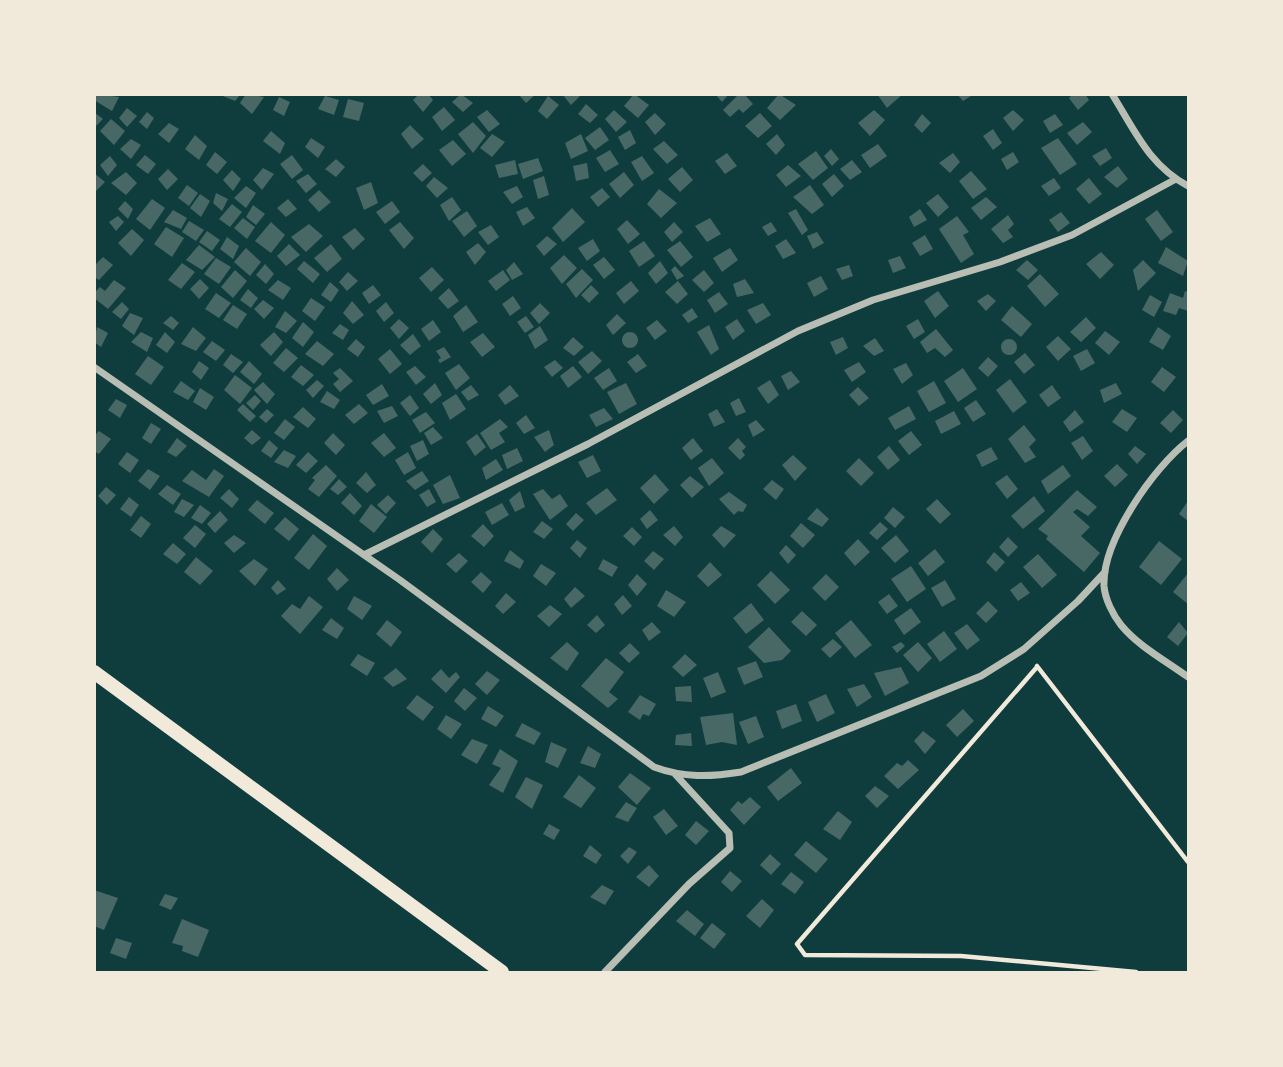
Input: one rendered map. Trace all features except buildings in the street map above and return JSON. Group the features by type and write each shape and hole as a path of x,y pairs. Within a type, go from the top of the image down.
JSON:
{"main road":[{"path":"94,672 502,972"}],"street":[{"path":"1112,94 1152,159 1188,186"},
{"path":"364,555 599,438 798,331 873,300 1000,262 1072,235 1176,179"},
{"path":"94,367 364,555 654,767 675,774 716,776 741,772 981,676 1024,649 1078,601 1105,572"},
{"path":"1188,441 1163,464 1128,516 1114,541 1105,572 1104,588 1120,625 1188,677"},
{"path":"605,972 690,884 730,848 729,833 675,774"}],"path":[{"path":"1024,649 1188,862"},
{"path":"1037,667 797,944 805,955 961,956 1136,972"}]}
